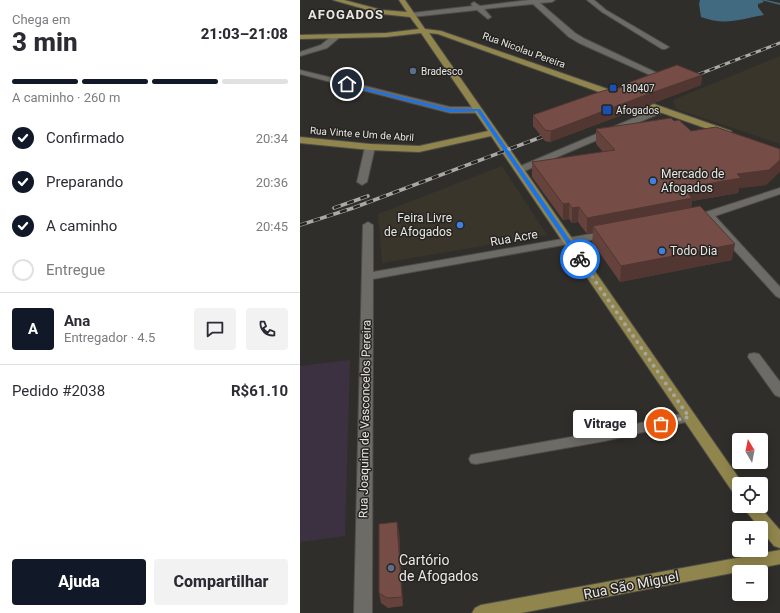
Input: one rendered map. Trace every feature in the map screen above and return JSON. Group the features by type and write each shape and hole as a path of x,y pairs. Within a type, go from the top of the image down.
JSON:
{"main road":[{"path":"336,0 382,12 412,15"},
{"path":"402,0 732,480"},
{"name":"Rua Nicolau Pereira","path":"300,37 386,35 424,30 448,35 616,95"},
{"path":"657,108 735,136"},
{"name":"Rua Vinte e Um de Abril","path":"300,140 404,149 427,148 493,133"},
{"path":"756,513 780,541"},
{"name":"Rua São Miguel","path":"481,613 780,557"}],"street":[{"path":"471,0 488,17"},
{"path":"412,15 552,0"},
{"path":"590,0 604,11 664,46"},
{"path":"533,1 572,35 653,73"},
{"path":"300,54 325,46 332,42 336,37"},
{"path":"300,72 450,110 478,110"},
{"path":"519,170 657,108"},
{"path":"362,182 370,147"},
{"path":"685,219 708,215 780,191"},
{"path":"708,215 780,294"},
{"name":"Rua Joaquim de Vasconcelos Pereira","path":"363,613 368,225"},
{"name":"Rua Acre","path":"367,277 615,233"},
{"path":"754,357 780,392"},
{"path":"476,459 605,436 689,417"}],"shaded area":[{"path":"780,56 780,144 676,109 673,100"},
{"name":"Feira Livre de Afogados","path":"502,166 547,235 382,263 378,214"},
{"path":"350,360 345,536 300,542 300,366"}],"water":[{"path":"700,0 762,0 764,2 758,4 758,7 764,15 733,21 710,20 701,17 699,4"}],"building":[{"path":"677,65 702,75 551,131 545,130 533,115 593,94 613,88 620,88 622,85"},
{"name":"Mercado de Afogados","path":"671,118 674,121 679,120 691,131 716,127 780,149 780,160 769,170 737,174 741,178 683,188 692,198 587,218 579,207 572,208 569,203 563,204 532,162 615,150 596,129"},
{"path":"700,206 735,244 621,266 593,226"},
{"name":"Cartório de Afogados","path":"397,522 402,597 387,598 379,593 379,524"}],"waterway":[{"path":"762,0 780,4"}],"railway":[{"path":"689,78 780,43"},
{"path":"300,225 353,208 552,133"},
{"path":"334,208 368,196"}],"way so far":[{"path":"580,259 689,417 661,424"}],"place":[{"name":"Bradesco","path":"413,71"},
{"name":"180407","path":"613,88"},
{"name":"Afogados","path":"607,110"},
{"name":"Mercado de Afogados","path":"653,181"},
{"name":"Feira Livre de Afogados","path":"460,225"},
{"name":"Todo Dia","path":"662,251"},
{"name":"Vitrage","path":"661,424"},
{"name":"Cartório de Afogados","path":"391,568"}],"district":[{"name":"AFOGADOS","path":"346,14"}],"route":[{"path":"347,84 454,111 478,110 580,259"}]}
